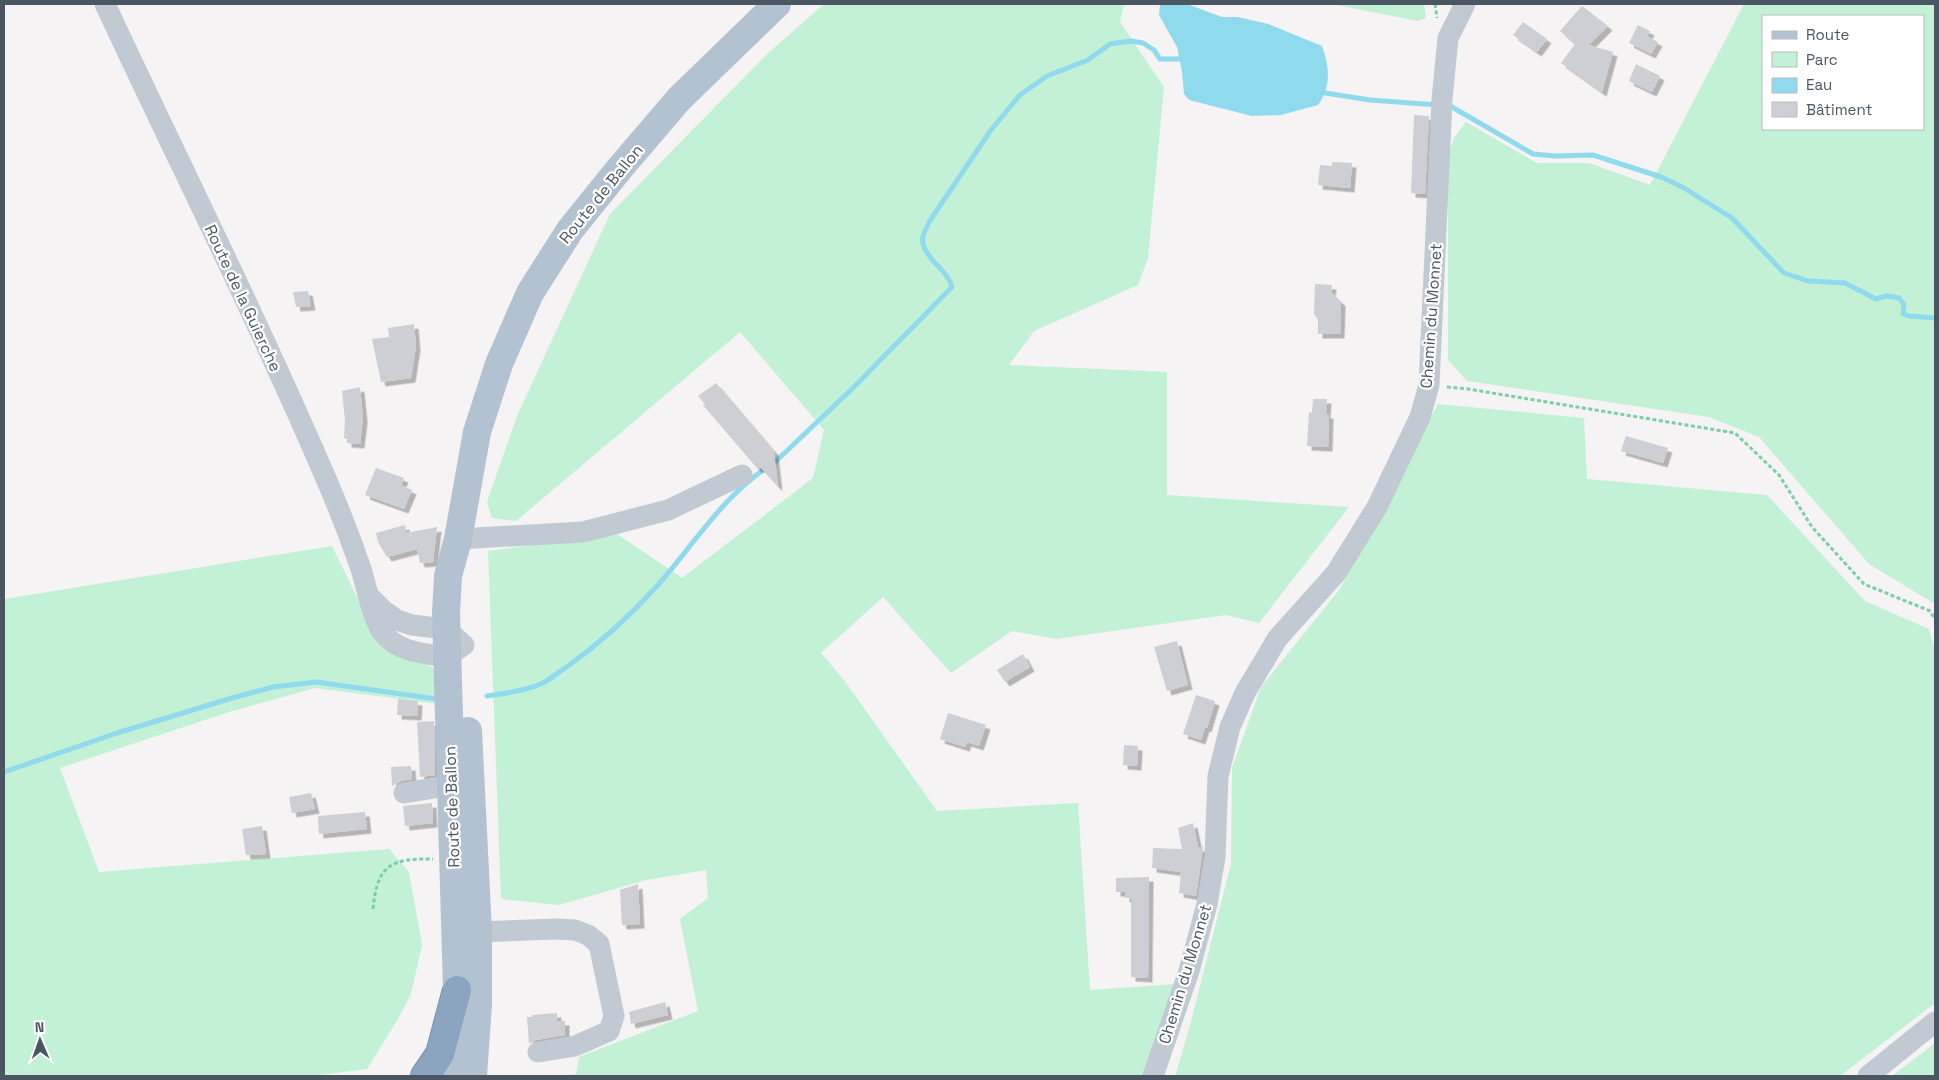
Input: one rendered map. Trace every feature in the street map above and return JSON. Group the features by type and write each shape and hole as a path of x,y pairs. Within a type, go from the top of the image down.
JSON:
{"highway":[{"path":"425,1076 440,1054 457,990"}],"main road":[{"name":"Route de Ballon","path":"449,1076 457,990 468,937 448,576 458,539 477,432 499,364 530,293 570,230 679,99 777,4"},
{"name":"Route de Ballon","path":"461,786 454,859 478,1004 472,1076"}],"street":[{"name":"Route de la Guierche","path":"105,4 301,421 342,516 382,633 404,649 452,644"},
{"name":"Chemin du Monnet","path":"1153,1076 1189,971 1207,904 1215,857 1218,776 1230,727 1245,693 1278,639 1336,573 1377,506 1420,417 1429,386 1441,106 1448,38 1465,4"},
{"path":"458,539 583,532 668,510 742,475"},
{"name":"Route de la Guierche","path":"370,597 397,620 412,624 452,644"},
{"path":"404,794 434,788 461,786"},
{"path":"468,937 556,928 575,930 588,935 598,944 614,1016 609,1031 575,1046 538,1052"},
{"path":"1868,1076 1935,1022"}],"path":[{"path":"1429,386 1468,389 1735,433 1779,475 1812,527 1864,584 1930,610 1935,619"},
{"path":"373,909 374,893 379,877 399,860 410,858 454,859"}],"green space":[{"path":"824,4 1124,4 1120,22 1164,87 1148,258 1138,285 1034,331 1009,365 1167,372 1167,495 1349,507 1259,623 1226,615 1056,639 1012,631 951,673 883,597 821,653 844,680 937,811 1078,803 1090,990 1176,984 1145,1076 559,1076 576,1074 579,1057 698,1011 680,919 708,898 706,870 646,880 559,905 501,899 488,551 617,534 682,578 813,478 824,430 740,332 516,521 492,518 487,502 517,416 610,214 767,54"},
{"path":"1331,4 1424,4 1426,18 1418,21"},
{"path":"1744,4 1935,4 1935,604 1869,564 1759,437 1709,417 1467,381 1448,360 1448,156 1454,138 1466,122 1537,163 1589,163 1650,185"},
{"path":"1438,404 1584,418 1587,479 1767,495 1865,601 1929,629 1935,651 1935,1003 1840,1076 1175,1076 1189,1029 1231,864 1232,768 1261,687 1339,590"},
{"path":"332,546 377,638 432,667 439,678 439,704 315,688 229,712 60,768 99,872 389,849 409,872 422,945 411,994 398,1019 367,1069 313,1076 4,1076 4,599"},
{"path":"1935,1043 1935,1076 1892,1076"}],"water":[{"path":"1160,4 1187,4 1222,17 1238,17 1268,24 1322,46 1327,62 1328,77 1325,91 1318,105 1281,115 1252,116 1189,100 1184,94 1177,47 1159,15"}],"building":[{"path":"1582,6 1608,26 1589,45 1613,52 1602,92 1561,63 1575,44 1560,31"},
{"path":"1523,22 1547,39 1537,52 1513,35"},
{"path":"1638,25 1650,31 1647,36 1658,42 1651,54 1629,43"},
{"path":"1636,64 1660,76 1652,92 1629,81"},
{"path":"1414,115 1429,116 1425,194 1411,193"},
{"path":"1332,162 1352,163 1350,188 1318,185 1320,165 1332,166"},
{"path":"1315,284 1332,285 1331,292 1341,302 1340,334 1318,334 1318,320 1314,314"},
{"path":"308,291 311,306 296,307 293,292"},
{"path":"414,324 416,346 411,378 381,382 372,339 389,337 388,328"},
{"path":"716,383 774,451 778,487 761,468 757,468 703,405 705,404 698,396"},
{"path":"360,387 363,418 360,444 347,443 347,439 344,438 345,420 342,391"},
{"path":"1313,399 1327,399 1326,414 1329,414 1328,447 1307,446 1309,412 1312,413"},
{"path":"1626,436 1668,448 1663,463 1621,451"},
{"path":"376,468 404,478 401,485 412,490 404,509 365,495"},
{"path":"405,525 406,533 437,527 433,562 420,563 417,549 387,557 378,542 376,533"},
{"path":"1177,641 1188,685 1167,691 1154,647"},
{"path":"1023,654 1030,667 1005,682 997,670"},
{"path":"1196,695 1215,701 1207,728 1205,727 1201,740 1183,734"},
{"path":"398,699 418,701 417,716 397,715"},
{"path":"948,713 986,725 979,746 967,742 965,747 940,739"},
{"path":"434,721 435,775 420,777 417,722"},
{"path":"1124,745 1138,746 1137,766 1123,765"},
{"path":"411,766 412,779 401,781 392,786 391,767"},
{"path":"311,793 315,809 292,813 289,797"},
{"path":"432,803 433,823 405,826 403,806"},
{"path":"365,812 367,829 319,834 318,816"},
{"path":"1193,823 1198,847 1203,847 1196,896 1179,893 1181,872 1152,868 1153,848 1182,849 1178,828"},
{"path":"262,826 266,854 246,855 242,829"},
{"path":"1149,877 1148,978 1131,977 1131,898 1125,898 1125,892 1116,892 1116,878"},
{"path":"638,884 640,924 622,925 620,890"},
{"path":"665,1002 668,1015 631,1024 629,1012"},
{"path":"557,1013 557,1021 565,1021 565,1035 536,1040 529,1044 527,1017"}],"waterway":[{"path":"487,696 522,690 543,683 592,648 614,629 656,587 725,504 756,475 774,463 853,388 952,287 945,274 925,250 923,236 929,222 991,130 1020,95 1047,76 1088,60 1110,44 1131,41 1143,43 1154,50 1160,59 1185,59"},
{"path":"1319,92 1370,100 1438,105"},
{"path":"1446,106 1452,107 1533,154 1555,156 1593,155 1661,177 1684,188 1732,218 1784,273 1808,281 1845,283 1876,299 1887,296 1899,298 1904,304 1903,314 1935,318"},
{"path":"4,772 117,733 273,687 316,682 437,699"}]}
